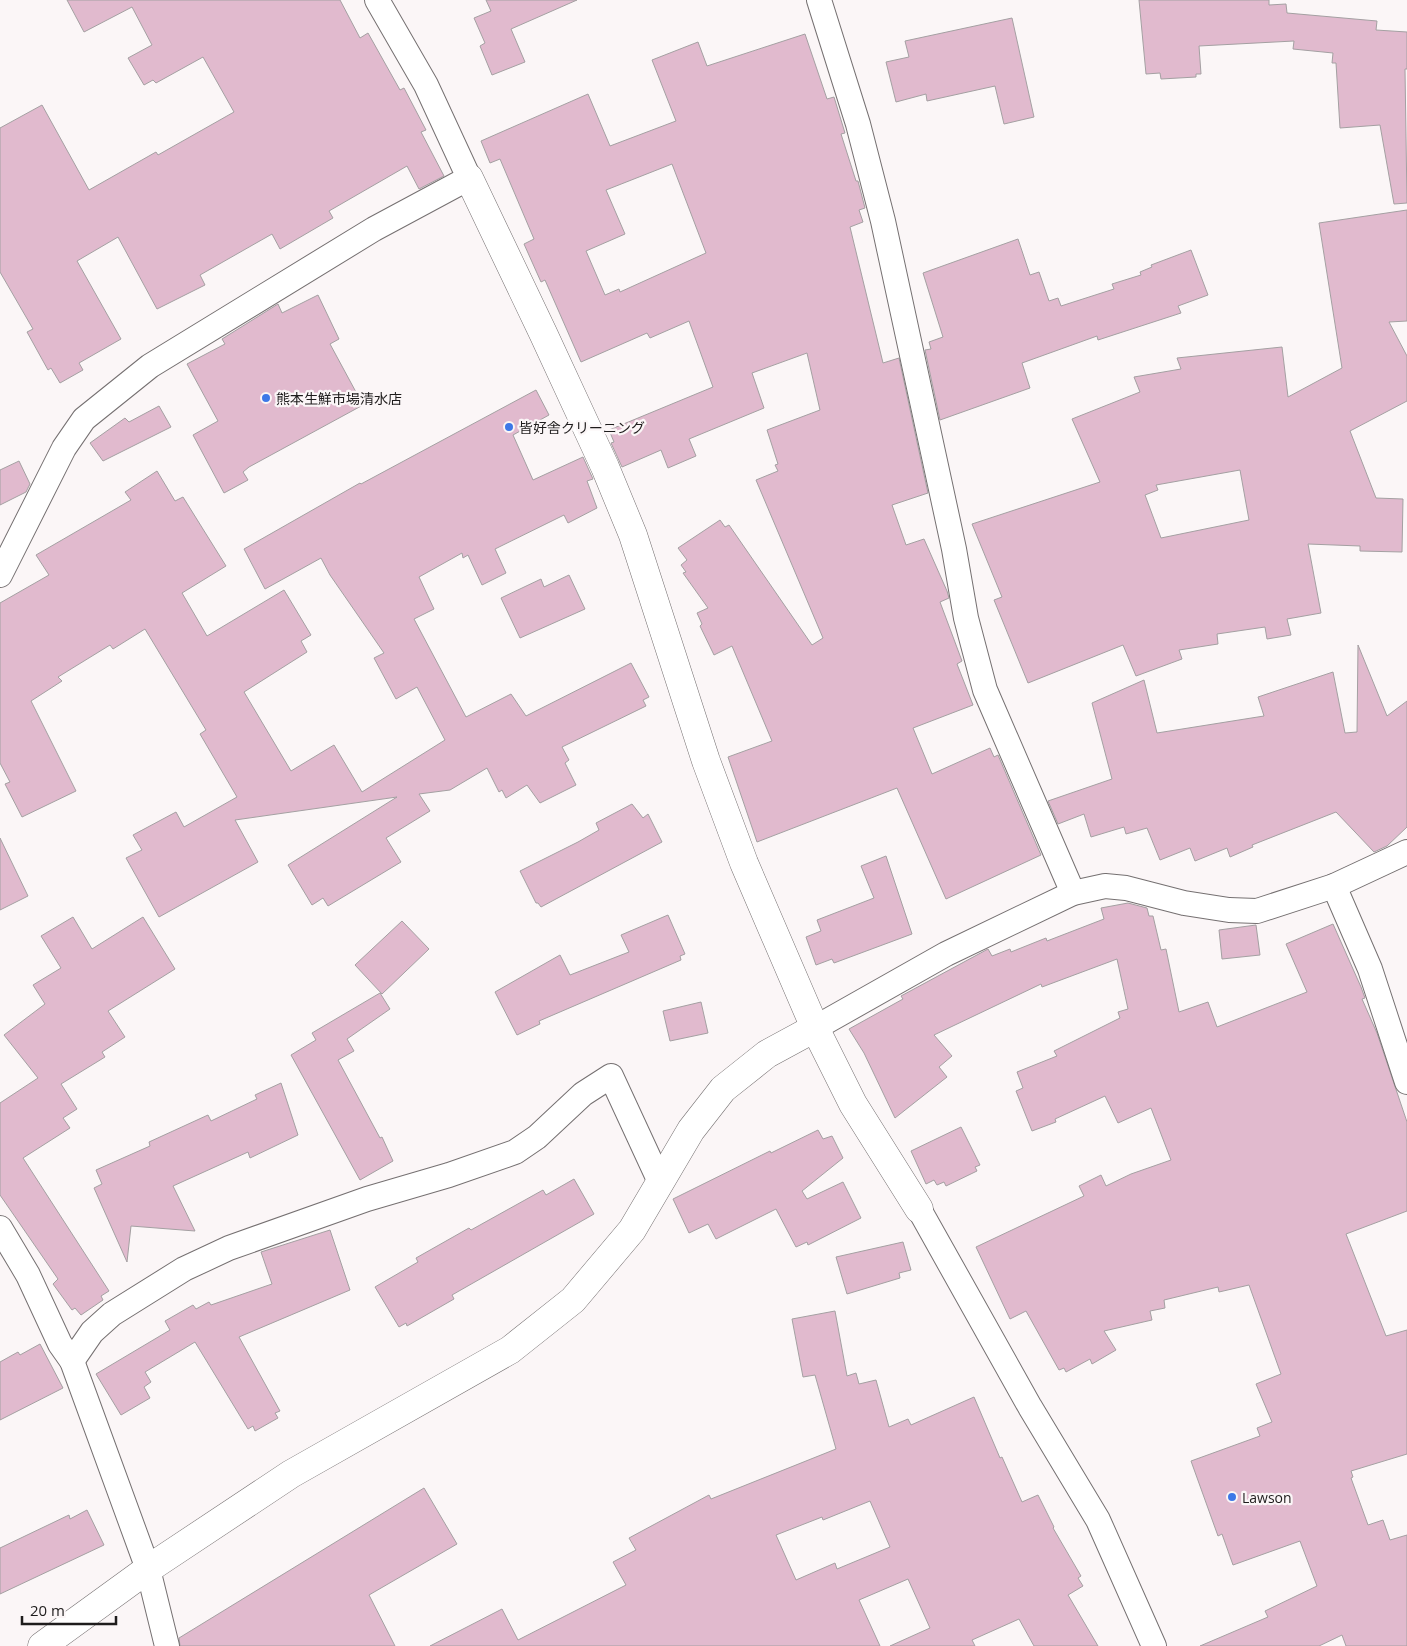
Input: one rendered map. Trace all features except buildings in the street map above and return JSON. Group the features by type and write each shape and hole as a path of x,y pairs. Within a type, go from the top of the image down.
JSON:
{"street":[{"path":"376,0 426,85 551,350 633,535 713,779 744,863 815,1028 853,1104 919,1209 1030,1407 1098,1520 1154,1646"},
{"path":"819,0 858,124 884,221 954,549 966,618 985,690 1073,893"},
{"path":"0,575 64,448 84,419 150,366 374,229 469,178"},
{"path":"42,1646 148,1569 291,1474 510,1350 573,1300 632,1230 691,1130 722,1089 768,1054 954,950 1073,893 1105,886 1126,888 1184,903 1229,910 1257,911 1334,886 1407,852"},
{"path":"1334,886 1370,969 1407,1082"},
{"path":"72,1361 92,1332 112,1314 184,1270 229,1248 367,1199 449,1175 515,1152 537,1137 582,1094 611,1076 660,1182"},
{"path":"0,1228 28,1275 60,1344 72,1361 148,1569 167,1646"}],"place":[{"name":"熊本生鮮市場清水店","path":"266,398"},
{"name":"皆好舎クリーニング","path":"509,427"},
{"name":"Lawson","path":"1232,1497"}]}
